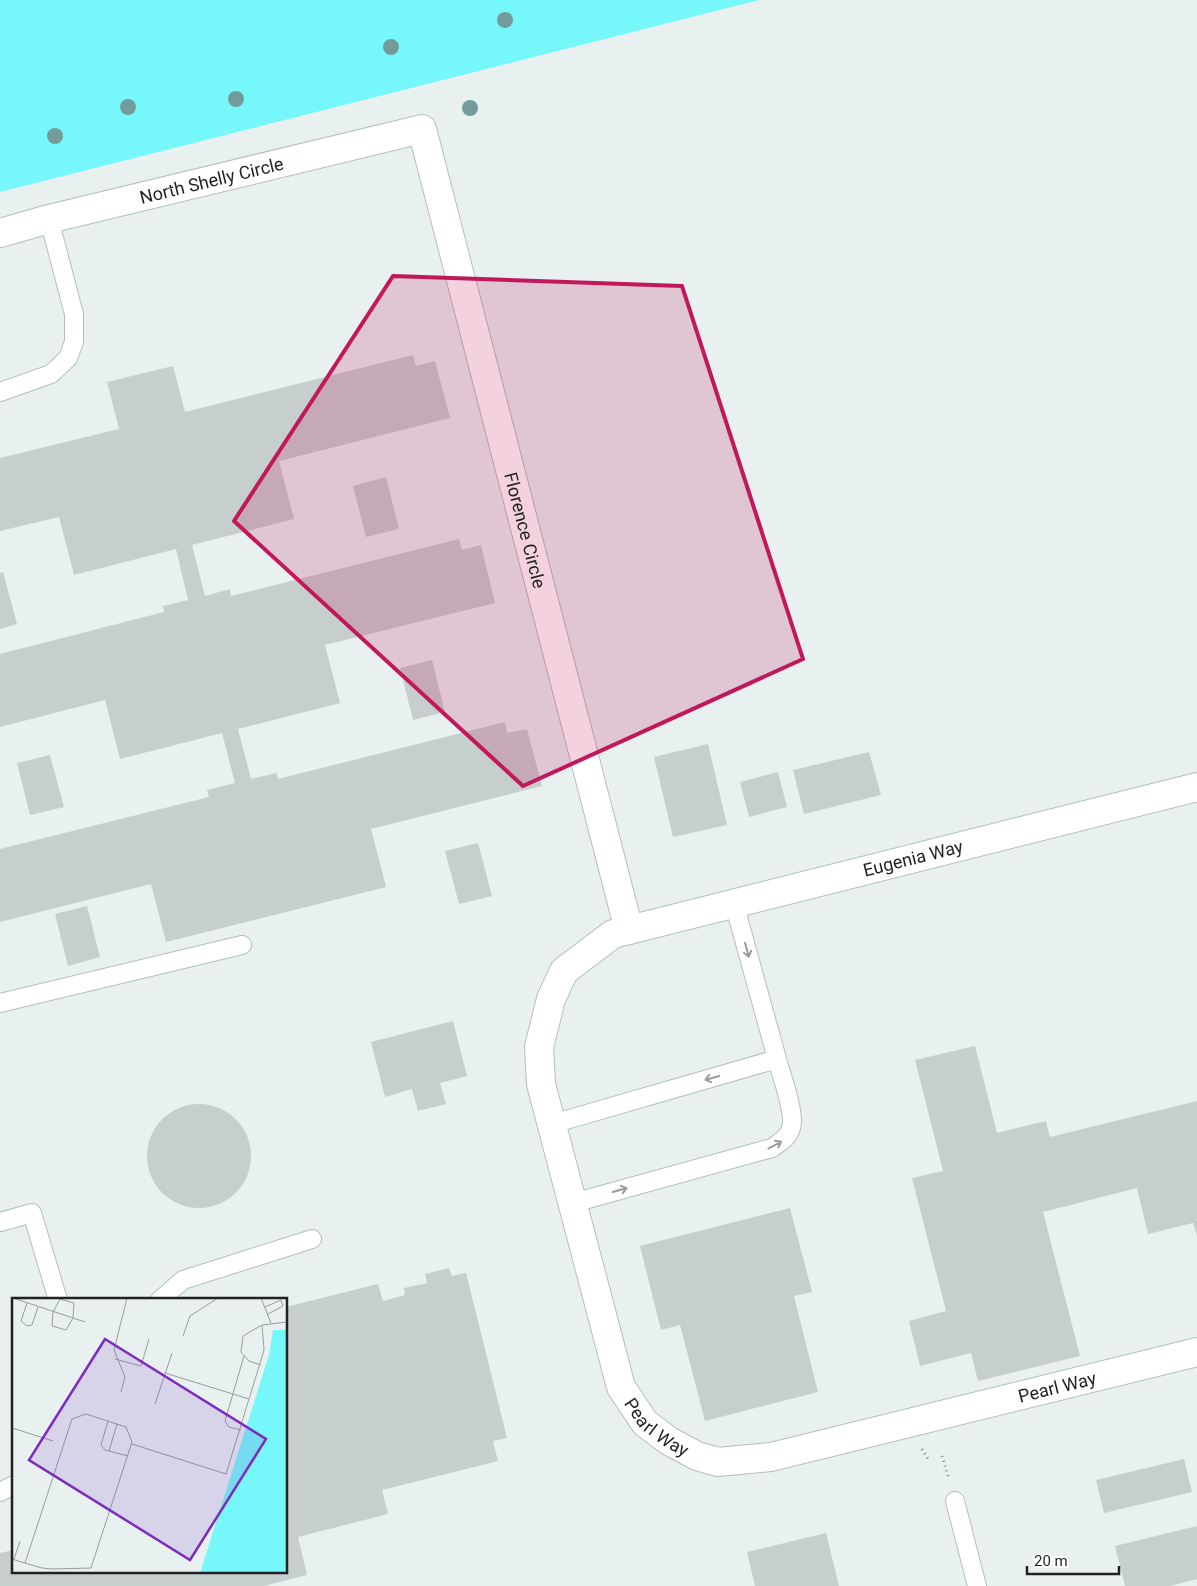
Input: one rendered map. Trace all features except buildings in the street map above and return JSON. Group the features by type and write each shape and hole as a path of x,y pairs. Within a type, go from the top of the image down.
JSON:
{"street":[{"name":"North Shelly Circle","path":"0,234 49,220 422,129"},
{"name":"Florence Circle","path":"422,129 629,930"},
{"name":"Eugenia Way","path":"629,930 1197,787"},
{"name":"Pearl Way","path":"629,930 613,934 564,971 551,998 538,1047 541,1084 621,1388 645,1423 668,1441 697,1456 718,1462 771,1457 811,1449 1197,1352"}],"lane":[{"path":"0,392 51,374 68,358 74,342 74,314 49,220"},
{"path":"573,1203 772,1148 785,1140 792,1127 788,1098 734,903"},
{"path":"0,1004 242,945"},
{"path":"552,1124 777,1059"},
{"path":"0,1222 32,1213 57,1298"},
{"path":"162,1298 183,1280 312,1239"},
{"path":"0,1492 12,1487"},
{"path":"956,1501 977,1586"}],"highlighted area":[{"path":"393,276 682,286 803,659 523,786 234,521"}],"shaded area":[{"path":"0,0 759,0 0,192"}]}
